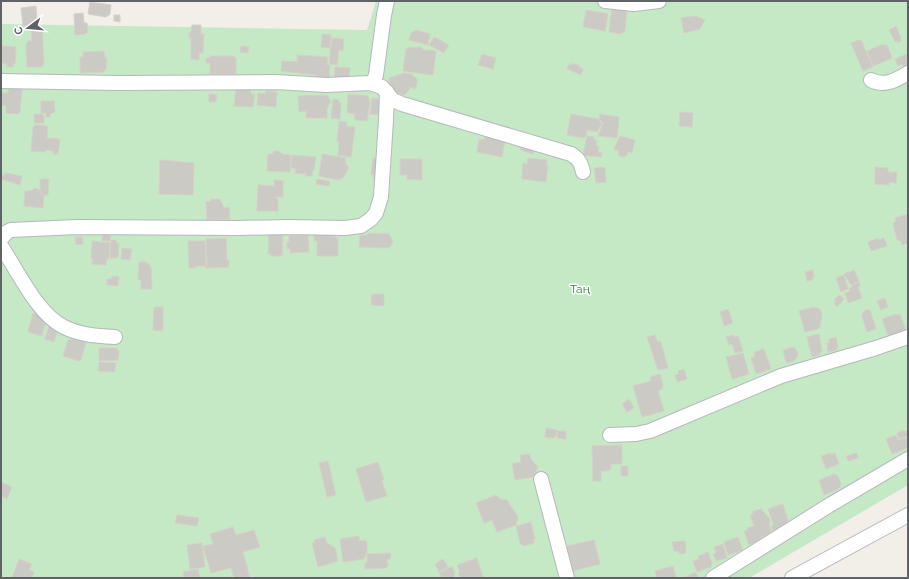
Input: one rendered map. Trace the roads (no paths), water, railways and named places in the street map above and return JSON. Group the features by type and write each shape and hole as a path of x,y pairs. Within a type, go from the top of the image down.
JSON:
{"street":[{"path":"370,83 374,80 376,75 387,1"},
{"path":"605,1 634,4 659,1"},
{"path":"871,80 880,84 886,83 896,80 908,73"},
{"path":"1,81 378,84 393,100 402,104 571,154 578,158 583,172"},
{"path":"1,238 11,230 77,227 345,228 361,226 371,219 376,213 381,197 386,120 386,92"},
{"path":"1,246 47,315 63,326 72,330 90,335 115,337"},
{"path":"610,434 636,434 650,431 781,376 908,337"},
{"path":"713,578 828,506 908,459"},
{"path":"541,479 567,578"},
{"path":"792,578 908,515"}],"park label":[{"name":"Таң","path":"580,289"}]}
